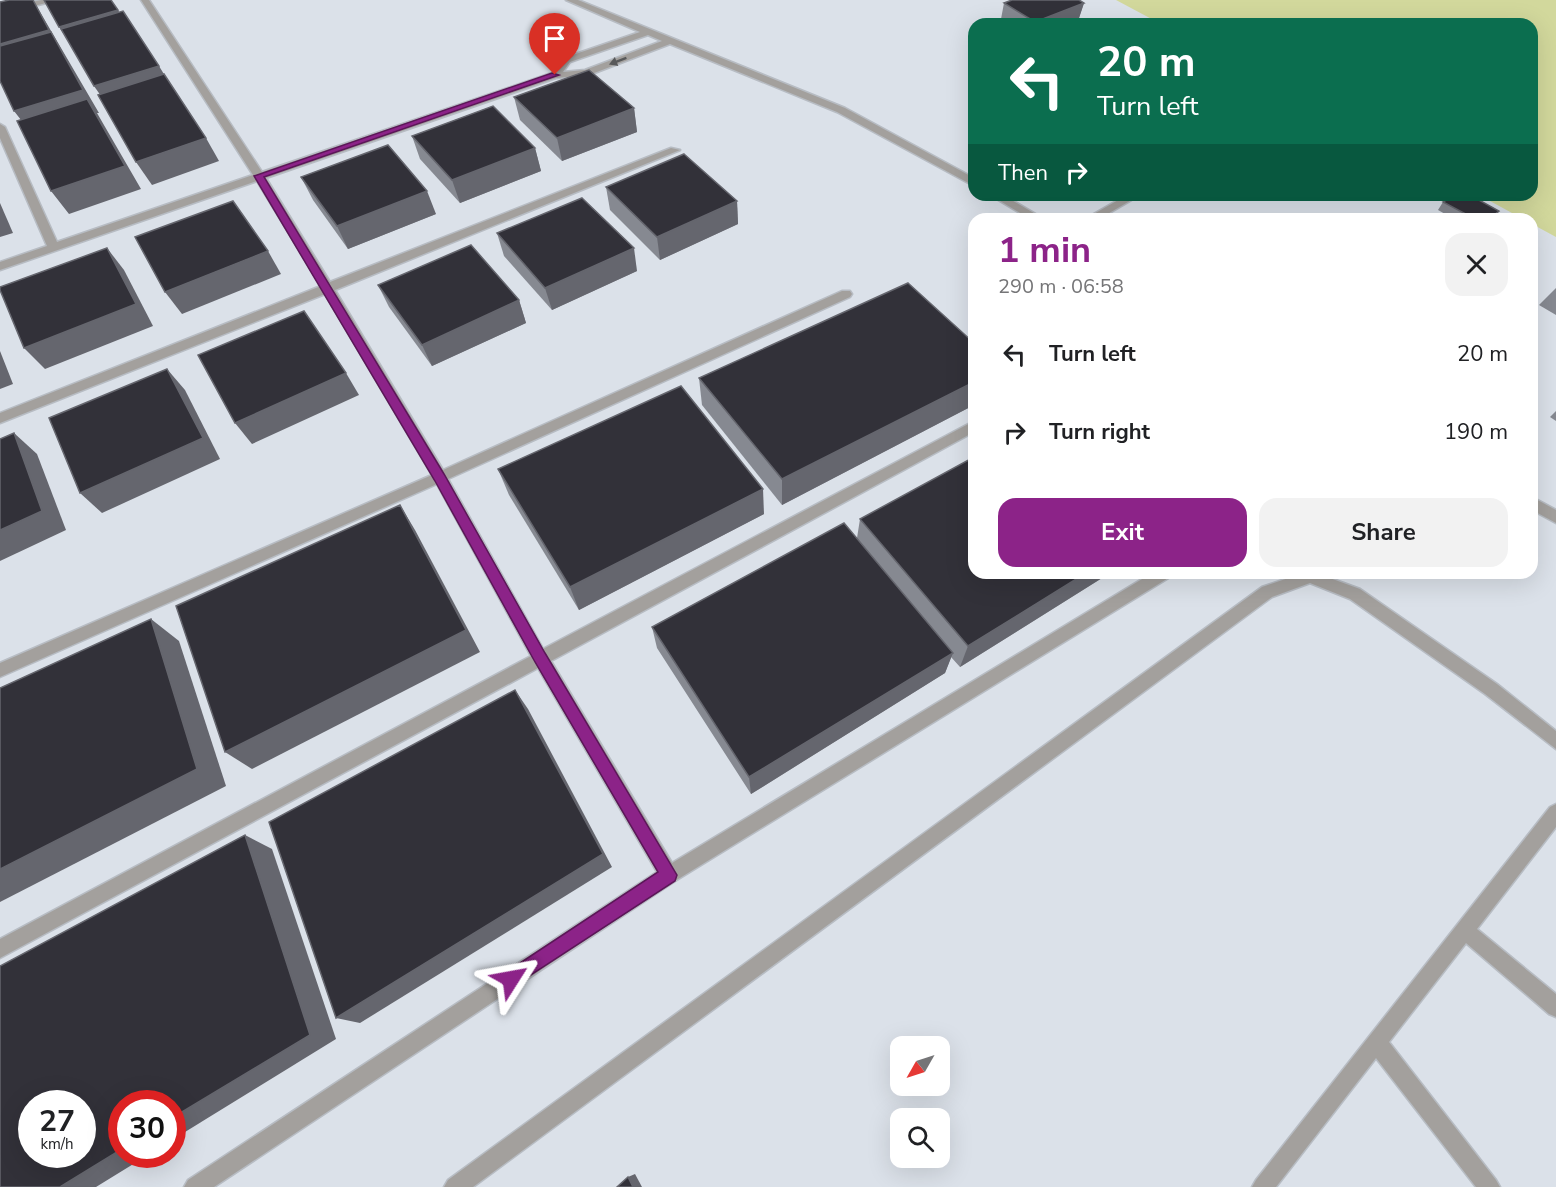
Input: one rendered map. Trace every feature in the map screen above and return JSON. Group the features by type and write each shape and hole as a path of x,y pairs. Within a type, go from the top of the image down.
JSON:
{"street":[{"path":"0,11 55,0"},
{"path":"145,0 259,176 327,287 440,477 540,658 669,875"},
{"path":"570,0 842,110 968,180"},
{"path":"555,75 567,60 651,31"},
{"path":"0,266 555,75 586,73 672,40"},
{"path":"0,127 53,246"},
{"path":"0,418 675,150"},
{"path":"1006,201 1027,213"},
{"path":"1102,213 1124,201"},
{"path":"0,670 440,477 846,294"},
{"path":"0,949 968,429"},
{"path":"1538,506 1556,517"},
{"path":"195,1187 669,875 1155,579"},
{"path":"455,1187 1267,592 1304,579"},
{"path":"1315,579 1355,594 1491,689 1556,741"},
{"path":"1263,1187 1556,813"},
{"path":"1464,930 1556,1007"},
{"path":"1376,1042 1489,1187"}],"green space":[{"path":"1116,0 1556,0 1556,237 1538,227 1538,213 1512,213 1490,201 1538,201 1538,18 1150,18"}],"building":[{"path":"33,0 49,30 0,44 0,2"},
{"path":"44,0 111,0 118,10 59,27"},
{"path":"1012,0 1079,0 1084,3 1045,18 1028,18 1004,3"},
{"path":"123,11 159,66 94,86 61,29"},
{"path":"51,32 83,90 14,111 0,81 0,46"},
{"path":"589,70 634,108 557,138 514,97"},
{"path":"164,74 206,138 136,162 98,95"},
{"path":"87,99 125,166 51,191 17,121"},
{"path":"493,106 535,148 452,180 412,136"},
{"path":"388,145 427,191 337,226 301,177"},
{"path":"684,154 737,201 657,237 606,187"},
{"path":"582,198 634,248 545,288 497,233"},
{"path":"233,201 268,251 165,292 135,237"},
{"path":"1481,201 1499,211 1496,213 1464,213 1443,202"},
{"path":"471,245 519,300 422,345 378,285"},
{"path":"107,248 136,304 24,348 0,287"},
{"path":"908,283 968,338 968,385 782,479 699,378"},
{"path":"304,311 346,373 235,423 198,355"},
{"path":"167,369 203,438 80,493 49,418"},
{"path":"681,386 763,489 570,587 498,469"},
{"path":"14,433 42,511 0,530 0,439"},
{"path":"968,460 968,579 1076,579 968,646 860,519"},
{"path":"400,505 466,630 225,752 176,606"},
{"path":"844,523 953,653 749,777 652,627"},
{"path":"151,619 197,769 0,869 0,688"},
{"path":"515,690 603,854 336,1018 269,822"},
{"path":"245,835 310,1035 186,1110 186,1090 108,1090 108,1158 96,1165 96,1090 18,1090 18,1168 91,1168 60,1187 0,1187 0,966"},
{"path":"628,1177 633,1187 617,1187"}],"route":[{"path":"511,979 669,875 540,658 440,477 259,176 555,75"}]}
